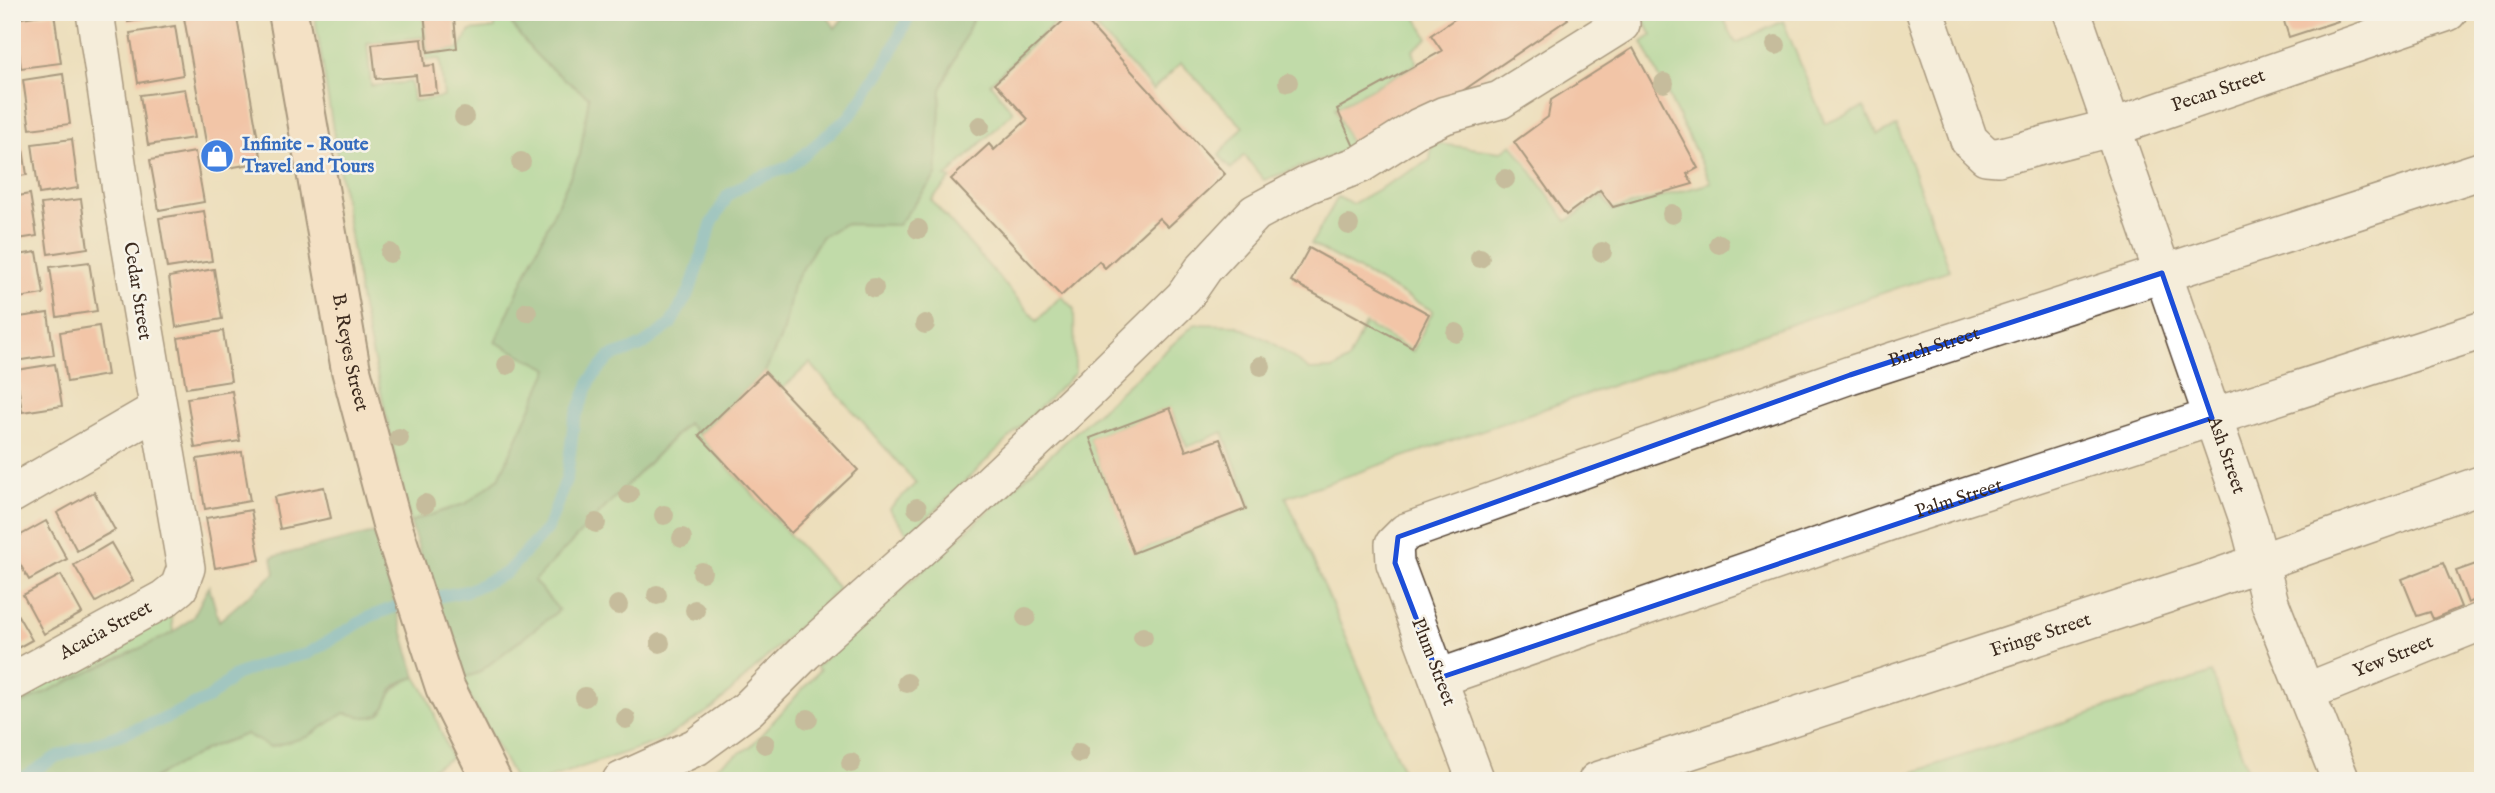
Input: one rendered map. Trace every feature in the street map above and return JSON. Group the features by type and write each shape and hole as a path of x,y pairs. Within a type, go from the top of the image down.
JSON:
{"street":[{"name":"Cedar Street","path":"95,12 157,410 186,568"},
{"name":"B. Reyes Street","path":"288,12 341,320 389,512 445,687 492,781"},
{"name":"Pecan Street","path":"1925,12 1969,140 1986,156 2011,156 2114,127 2448,12"},
{"name":"Ash Street","path":"2072,12 2114,127 2212,418 2260,562 2270,603 2341,781"},
{"path":"621,781 696,747 748,709 803,653 957,514 1184,297 1221,247 1255,212 1309,184 1361,164 1419,127 1445,115 1500,100 1621,24"},
{"name":"Birch Street","path":"1394,544 1398,537 1419,528 1850,376 2483,170"},
{"name":"Palm Street","path":"1439,678 1897,519 2483,330"},
{"path":"12,494 157,410"},
{"name":"Fringe Street","path":"1597,781 2260,562 2483,484"},
{"name":"Plum Street","path":"1394,544 1395,563 1476,781"},
{"name":"Acacia Street","path":"12,682 164,599 179,587 186,568"},
{"name":"Yew Street","path":"2306,692 2483,621"}],"highlighted area":[{"path":"2162,273 2212,418 1439,678 1395,563 1398,537 1850,375"}],"green space":[{"path":"314,12 423,12 428,53 459,49 470,31 495,28 494,12 504,12 541,60 589,97 580,155 495,342 550,369 499,478 467,503 410,522 361,303","holes":["423,37 426,60 440,59 444,97 413,101 411,82 371,86 367,43"]},
{"path":"504,12 594,12 609,15 612,12 825,12 835,28 848,12 976,12 941,89 936,175 898,225 844,224 821,237 793,285 784,330 765,372 699,435 687,423 534,581 559,610 478,673 460,679 410,522 467,503 499,478 549,369 495,342 580,155 589,97 541,60"},
{"path":"976,12 1067,12 990,83 1013,112 946,177 951,179 931,200 1037,321 1061,296 1074,309 1075,373 938,508 908,534 889,509 916,483 810,363 782,389 765,372 784,330 793,285 821,237 844,224 898,225 936,176 941,89"},
{"path":"1082,12 1413,12 1428,38 1413,50 1417,64 1335,108 1353,149 1264,180 1244,155 1231,169 1219,155 1243,127 1181,63 1153,90"},
{"path":"1639,12 1720,12 1736,43 1783,21 1825,124 1864,107 1878,135 1897,126 1950,270 1286,497 1407,780 691,781 750,747 820,670 816,667 1195,324 1235,325 1270,341 1310,370 1334,369 1348,360 1365,324 1413,351 1433,311 1311,244 1338,197 1352,204 1430,160 1432,143 1501,152 1512,144 1567,221 1602,196 1612,210 1711,183 1642,42 1652,35","holes":["1170,408 1187,447 1223,432 1251,507 1134,553 1090,438"]},
{"path":"688,423 839,589 713,708 660,741 540,781 516,781 460,679 478,673 559,610 533,581"},
{"path":"374,533 416,677 396,685 378,715 366,717 344,713 307,737 270,747 246,734 208,748 148,781 12,781 12,708 173,633 193,617 209,586 219,621 275,573 272,557"},
{"path":"171,609 173,633 12,708 12,682"},
{"path":"2212,673 2252,781 1887,781"},
{"path":"416,677 427,695 451,758 411,781 148,781 208,748 247,734 307,737 344,713 364,717 383,711 395,689"}],"building":[{"path":"127,12 173,12 173,15 128,22"},
{"path":"183,12 236,12 262,162 211,171"},
{"path":"424,12 485,12 485,15 454,18 457,48 428,52"},
{"path":"1073,12 1078,12 1225,174 1168,227 1159,218 1105,268 1099,261 1061,296 951,179 989,144 994,150 1028,119 995,83"},
{"path":"1452,12 1564,12 1568,19 1439,107 1355,149 1337,109 1442,51 1431,35 1456,18"},
{"path":"2281,12 2335,12 2338,21 2289,37"},
{"path":"54,13 61,63 21,68 15,19"},
{"path":"175,26 183,75 138,83 130,33"},
{"path":"422,39 425,66 434,65 437,93 418,95 416,75 376,79 372,44"},
{"path":"1633,48 1698,168 1687,174 1693,184 1613,207 1600,190 1566,215 1514,142 1548,117 1551,100"},
{"path":"63,74 70,124 30,129 23,80"},
{"path":"185,89 194,138 148,145 140,95"},
{"path":"20,129 27,175 12,177 12,130"},
{"path":"72,139 78,188 39,194 32,144"},
{"path":"195,152 204,202 159,210 150,160"},
{"path":"30,194 37,236 12,240 12,197"},
{"path":"81,199 88,248 48,254 41,204"},
{"path":"204,211 212,261 167,268 159,218"},
{"path":"1309,248 1429,314 1412,347 1291,281"},
{"path":"37,252 44,294 12,299 12,256"},
{"path":"89,262 97,311 57,317 50,267"},
{"path":"214,269 222,319 176,327 169,277"},
{"path":"48,313 54,355 15,361 12,318"},
{"path":"99,326 107,375 67,382 60,332"},
{"path":"223,331 231,381 186,388 178,338"},
{"path":"55,364 62,406 22,412 16,370"},
{"path":"765,372 858,470 791,533 699,435"},
{"path":"232,391 240,441 195,448 187,398"},
{"path":"1170,408 1186,451 1220,439 1246,509 1133,553 1090,438"},
{"path":"242,452 250,501 205,509 197,459"},
{"path":"324,487 331,518 280,529 274,497"},
{"path":"94,492 115,530 77,551 57,513"},
{"path":"251,510 260,560 215,568 206,518"},
{"path":"46,521 67,559 29,580 12,550 12,540"},
{"path":"111,543 133,581 96,602 74,565"},
{"path":"2443,563 2461,607 2433,619 2430,612 2417,616 2402,579"},
{"path":"2476,564 2483,582 2483,597 2468,603 2456,571"},
{"path":"61,575 82,613 44,634 23,595"},
{"path":"12,605 32,640 12,651"}],"waterway":[{"path":"18,781 56,757 161,720 209,698 235,675 270,662 307,654 369,617 405,603 467,591 506,573 548,528 567,477 574,421 591,379 610,357 641,346 670,325 690,290 712,223 728,195 754,179 789,167 850,116 884,67 911,12"}],"place":[{"name":"Infinite - Route Travel and Tours","path":"217,156"}]}
